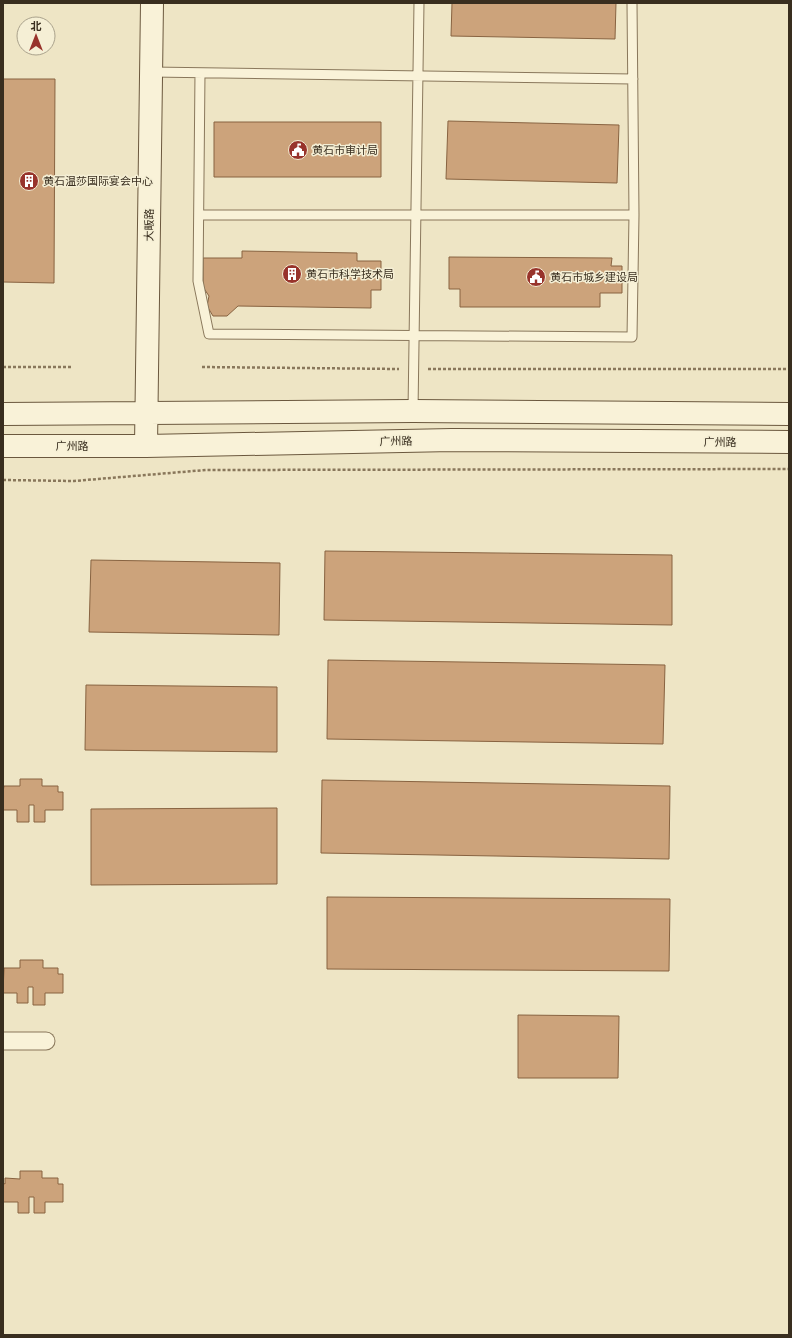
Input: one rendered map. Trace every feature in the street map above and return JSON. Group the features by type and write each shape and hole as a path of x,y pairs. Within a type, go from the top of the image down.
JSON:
{"main road":[{"name":"大畈路","path":"146,446 152,3"},
{"path":"3,414 413,411 789,414"},
{"name":"广州路","path":"3,446 146,446 452,440 789,442"}],"street":[{"path":"3,1041 46,1041"}],"lane":[{"path":"413,411 419,3"},
{"path":"200,73 198,281 209,334 414,334 632,337 634,215 632,3"},
{"path":"151,72 633,79"},
{"path":"198,215 634,215"}],"path":[{"path":"3,367 73,367"},
{"path":"202,367 414,369 789,369"},
{"path":"3,480 74,481 206,470 789,469"}],"building":[{"path":"452,3 616,3 615,39 451,36"},
{"name":"黄石温莎国际宴会中心","path":"3,79 55,79 54,283 3,282"},
{"path":"448,121 619,125 617,183 446,179"},
{"name":"黄石市审计局","path":"214,122 381,122 381,177 214,177"},
{"name":"黄石市科学技术局","path":"242,251 357,253 357,261 381,261 381,290 371,290 371,308 238,306 227,316 213,316 207,306 209,296 203,287 203,258 242,258"},
{"name":"黄石市城乡建设局","path":"449,257 612,258 611,266 622,266 622,293 600,293 600,307 460,307 460,289 449,289"},
{"path":"325,551 672,555 672,625 324,620"},
{"path":"91,560 280,563 279,635 89,632"},
{"path":"328,660 665,665 663,744 327,739"},
{"path":"86,685 277,687 277,752 85,750"},
{"path":"20,779 42,779 42,786 58,786 58,792 63,792 63,810 45,810 45,822 34,822 34,805 29,805 29,822 17,822 17,810 3,810 3,792 4,786 20,786"},
{"path":"322,780 670,786 669,859 321,853"},
{"path":"277,808 277,884 91,885 91,809"},
{"path":"327,897 670,899 669,971 327,969"},
{"path":"20,960 43,960 43,968 58,968 58,974 63,974 63,993 45,993 45,1005 33,1005 33,987 28,987 28,1003 17,1003 17,993 3,993 4,968 20,968"},
{"path":"518,1015 619,1016 618,1078 518,1078"},
{"path":"20,1171 42,1171 42,1178 58,1178 58,1184 63,1184 63,1202 45,1202 45,1213 34,1213 34,1197 29,1197 29,1213 18,1213 18,1202 3,1202 3,1183 5,1184 5,1178 20,1179"}],"place":[{"name":"黄石市审计局","path":"298,150"},
{"name":"黄石温莎国际宴会中心","path":"29,181"},
{"name":"黄石市科学技术局","path":"292,274"},
{"name":"黄石市城乡建设局","path":"536,277"}]}
